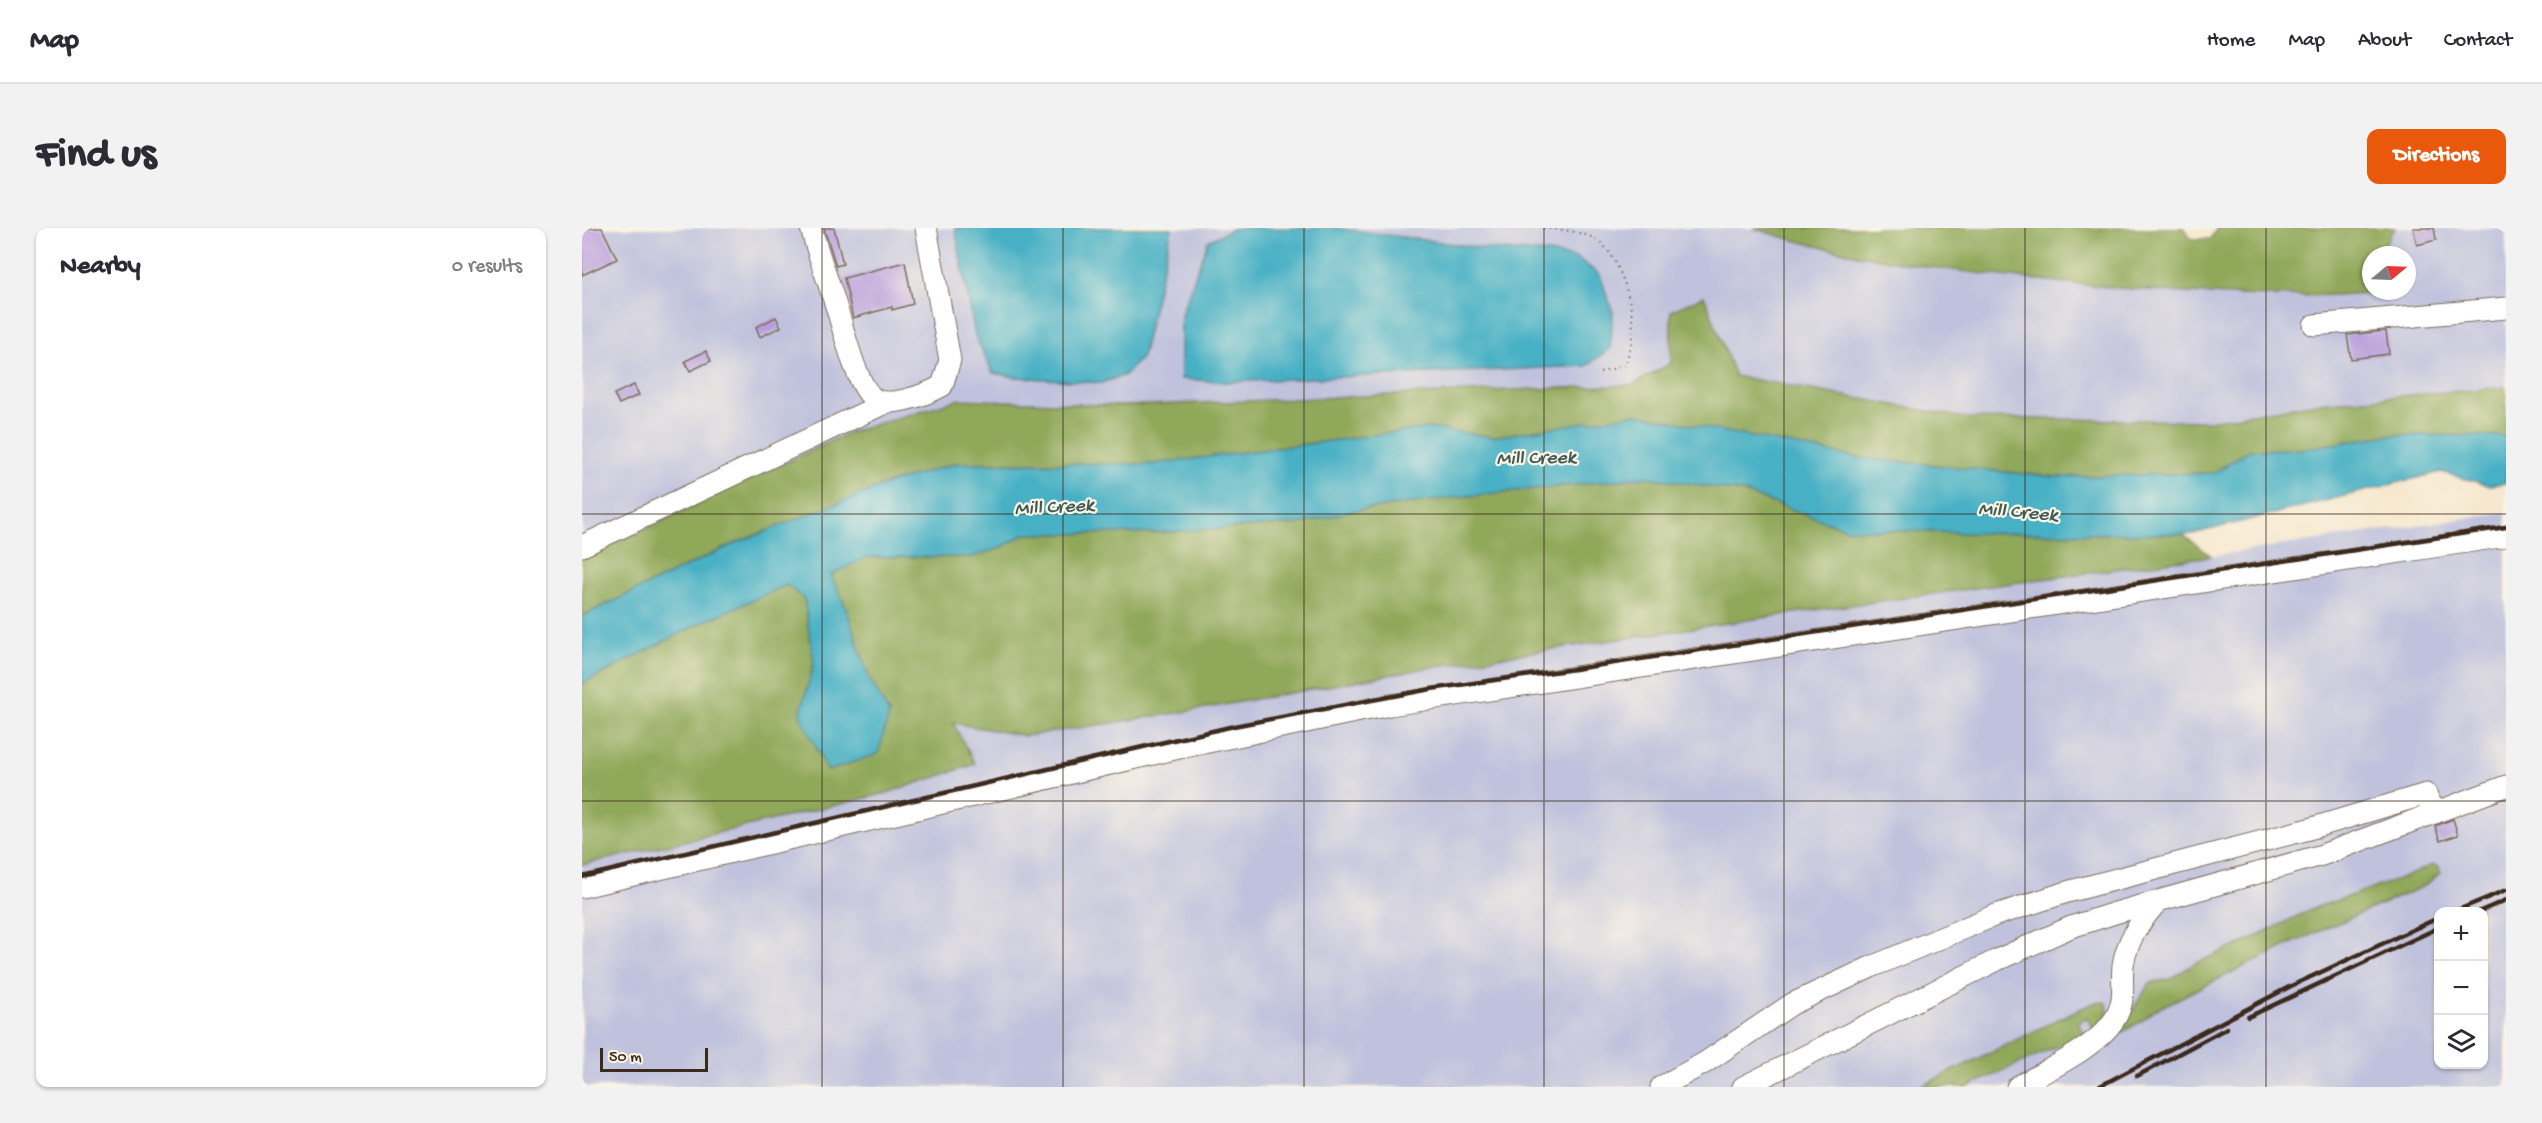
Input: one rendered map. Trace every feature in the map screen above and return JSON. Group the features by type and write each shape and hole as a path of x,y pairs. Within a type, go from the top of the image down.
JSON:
{"lane":[{"path":"811,228 821,267 835,301 861,382 872,398 885,403"},
{"path":"582,546 885,403 926,394 942,386 950,360 926,228"},
{"path":"2314,325 2506,308"},
{"path":"582,887 1179,748 1390,705 2506,536"},
{"path":"1743,1087 2041,940 2091,920 2303,862 2506,786"},
{"path":"1661,1087 1706,1062 1792,1004 1917,948 2006,912 2067,892 2309,829 2426,794 2435,813"},
{"path":"2018,1087 2080,1049 2110,1025 2122,1003 2123,966 2130,942 2140,922 2158,901"}],"path":[{"path":"1543,228 1574,231 1601,243 1617,266 1633,312 1632,339 1625,366 1600,373"}],"shaded area":[{"path":"582,228 1752,228 1866,257 1945,270 2152,291 2256,297 2362,293 2362,300 2416,300 2416,246 2379,246 2384,228 2506,228 2506,436 957,463 582,616"},
{"path":"2506,512 2506,1087 582,1087 582,865 887,793 974,764 952,723 1026,736 1196,710 1432,667 1808,611 2211,556"}],"green space":[{"path":"1753,228 2184,228 2192,239 2210,239 2217,228 2395,228 2384,246 2362,246 2362,293 2283,296 2156,291 1959,271 1890,261"},
{"path":"1704,296 1735,376 1966,418 2210,421 2317,403 2506,387 2506,436 2389,435 2301,449 2249,450 2214,473 2057,477 1859,458 1636,414 1493,437 1429,428 1154,464 957,463 892,482 736,543 582,616 582,559 850,432 960,399 1124,406 1633,385 1671,363 1671,311"},
{"path":"1647,477 1743,492 1847,529 1968,533 2182,534 2211,556 1808,611 1432,667 1196,710 1026,736 953,723 975,764 887,793 582,865 582,684 698,624 787,585 804,599 814,663 800,715 889,714 869,678 846,608 831,575 867,557 971,557 1000,548 1025,534 1150,533 1299,524 1352,511"},
{"path":"2432,865 2439,867 2440,873 2424,886 2292,943 2155,1010 2142,1021 2107,1040 2124,1023 2150,983 2170,979 2194,964 2248,941 2311,909 2403,878"},
{"path":"2094,1003 2107,1004 2108,1012 2095,1030 2086,1017 2078,1024 2085,1034 1967,1087 1920,1087 2071,1013"}],"water":[{"path":"955,228 1172,228 1142,357 1125,375 1101,383 1015,377 993,373 975,335"},
{"path":"1234,228 1337,228 1490,249 1548,253 1577,258 1600,275 1613,313 1610,349 1586,366 1226,382 1181,379 1181,315 1208,241"},
{"name":"Mill Creek","path":"1636,414 1859,458 2057,477 2214,473 2249,450 2301,449 2389,435 2506,436 2506,483 2488,485 2441,472 2192,534 1968,533 1847,529 1743,492 1647,477 1352,511 1299,524 1150,533 1025,534 1000,548 971,557 867,557 831,575 846,608 869,678 889,714 878,754 828,771 800,715 814,663 804,599 787,585 698,624 582,684 582,616 736,543 892,482 957,463 1154,464 1429,428 1493,437"}],"building":[{"path":"582,228 602,228 617,259 582,275"},
{"path":"824,228 834,228 843,264 836,266"},
{"path":"2413,228 2434,228 2436,240 2417,245"},
{"path":"905,262 913,304 892,310 892,307 853,318 844,278"},
{"path":"776,317 781,327 760,337 756,327"},
{"path":"2386,331 2389,354 2351,359 2347,335"},
{"path":"706,351 711,361 690,371 685,361"},
{"path":"634,385 639,395 619,404 614,394"},
{"path":"2453,819 2458,835 2440,841 2435,826"}],"railway":[{"path":"582,877 1234,726 1431,689 2506,527"},
{"path":"2465,907 2506,890"},
{"path":"2488,908 2506,900"},
{"path":"2098,1087 2291,986 2434,920"},
{"path":"2248,1017 2434,930"},
{"path":"2137,1076 2227,1028"}]}
